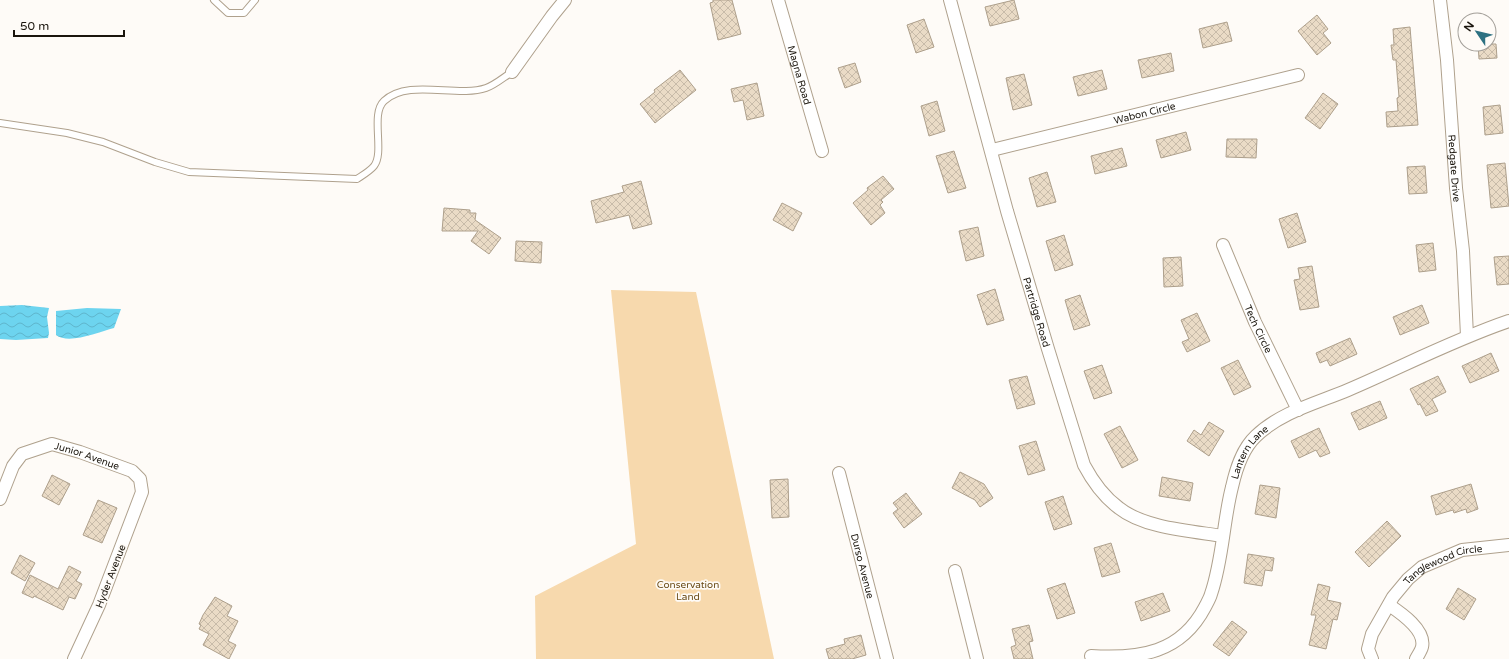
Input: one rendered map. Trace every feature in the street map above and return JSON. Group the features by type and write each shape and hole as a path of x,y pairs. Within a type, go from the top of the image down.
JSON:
{"street":[{"path":"512,72 565,0"},
{"name":"Magna Road","path":"778,0 822,151"},
{"name":"Partridge Road","path":"950,0 992,150 1007,211 1084,466 1104,495 1120,509 1140,520 1184,530 1223,536"},
{"name":"Redgate Drive","path":"1440,0 1447,60 1456,188 1463,251 1467,336"},
{"name":"Wabon Circle","path":"992,150 1298,75"},
{"name":"Tech Circle","path":"1223,245 1255,322 1298,410"},
{"name":"Lantern Lane","path":"1091,656 1112,658 1138,656 1164,648 1182,637 1198,621 1211,594 1217,573 1226,508 1234,480 1243,453 1256,436 1275,422 1298,410 1347,390 1467,336 1509,321"},
{"name":"Junior Avenue","path":"0,499 13,466 22,454 52,444 80,452 132,471 140,479 142,492"},
{"name":"Durso Avenue","path":"839,473 887,659"},
{"name":"Hyder Avenue","path":"74,659 99,605 142,492"},
{"name":"Tanglewood Circle","path":"1372,659 1368,649 1372,634 1393,597 1408,579 1422,567 1462,550 1509,545"},
{"path":"955,571 977,659"},
{"path":"1389,605 1413,622 1420,634 1422,646 1416,659"}],"lane":[{"path":"214,0 228,13 244,13 255,0"},
{"path":"0,123 67,134 103,142 155,162 189,172 358,180 375,165 378,152 378,112 383,101 394,94 416,90 470,91 487,88 512,72"}],"green space":[{"name":"Conservation Land","path":"611,290 696,292 774,659 536,659 535,596 636,544"}],"water":[{"path":"22,305 49,308 47,317 49,333 48,338 16,340 0,339 0,306"},
{"path":"87,308 121,309 114,328 84,337 68,339 56,335 56,311"}],"building":[{"path":"713,0 732,0 741,34 718,40 710,3 713,2"},
{"path":"1014,0 1019,19 990,26 985,7"},
{"path":"1317,15 1328,29 1323,33 1331,43 1317,55 1298,31"},
{"path":"924,19 934,47 916,53 907,25"},
{"path":"1227,22 1232,41 1203,48 1199,29"},
{"path":"1410,27 1418,125 1387,127 1386,112 1398,111 1397,98 1399,97 1396,60 1393,60 1391,45 1394,45 1393,29"},
{"path":"1479,52 1497,52 1497,58 1479,59"},
{"path":"1171,53 1174,71 1142,78 1138,60"},
{"path":"855,63 861,82 845,88 838,68"},
{"path":"680,70 696,90 655,123 640,104 655,92 654,90"},
{"path":"1102,70 1107,89 1078,96 1073,77"},
{"path":"1024,74 1032,105 1013,110 1006,78"},
{"path":"757,83 764,116 747,120 743,100 734,102 731,89"},
{"path":"1323,93 1338,104 1320,129 1305,118"},
{"path":"937,101 945,131 929,136 921,106"},
{"path":"1500,105 1503,133 1485,135 1483,107"},
{"path":"1186,132 1191,150 1161,158 1156,140"},
{"path":"1227,139 1257,139 1256,158 1226,157"},
{"path":"1122,148 1127,166 1095,174 1091,156"},
{"path":"954,151 966,188 948,193 936,156"},
{"path":"1505,163 1509,206 1491,208 1487,165"},
{"path":"1425,166 1427,193 1409,194 1407,167"},
{"path":"1047,172 1056,202 1037,207 1029,178"},
{"path":"883,176 894,189 881,200 883,202 880,205 885,213 871,225 853,203 868,190 867,188"},
{"path":"641,181 652,224 633,229 629,215 596,223 591,201 624,192 622,186"},
{"path":"782,203 802,213 793,231 773,220"},
{"path":"444,208 470,210 470,213 476,213 475,220 501,238 489,254 471,241 478,231 442,231"},
{"path":"1297,213 1306,242 1288,248 1279,219"},
{"path":"978,227 984,256 966,261 959,231"},
{"path":"1064,235 1073,265 1055,271 1046,241"},
{"path":"516,241 542,242 541,263 515,261"},
{"path":"1433,243 1436,270 1419,272 1416,245"},
{"path":"1509,256 1509,284 1497,285 1494,257"},
{"path":"1181,257 1183,286 1164,287 1163,258"},
{"path":"1312,266 1319,307 1300,310 1294,280 1300,279 1298,268"},
{"path":"995,289 1004,320 987,325 977,295"},
{"path":"1080,295 1090,325 1074,330 1065,300"},
{"path":"1422,305 1429,323 1400,335 1393,317"},
{"path":"1197,313 1210,341 1187,352 1182,342 1189,339 1181,320"},
{"path":"1350,338 1357,354 1330,366 1327,360 1320,363 1316,353"},
{"path":"1491,353 1499,371 1470,383 1462,366"},
{"path":"1238,360 1251,387 1234,395 1221,368"},
{"path":"1102,365 1112,393 1094,399 1084,371"},
{"path":"1027,376 1035,404 1017,409 1009,380"},
{"path":"1438,376 1446,392 1432,399 1438,411 1426,416 1420,404 1418,405 1410,389"},
{"path":"1380,401 1387,418 1359,430 1351,413"},
{"path":"1209,422 1224,431 1209,456 1187,441 1194,430 1201,435"},
{"path":"1120,426 1138,460 1122,468 1104,434"},
{"path":"1319,428 1330,453 1320,457 1316,450 1299,458 1291,441"},
{"path":"1036,441 1045,470 1028,475 1019,446"},
{"path":"960,472 984,484 993,498 980,507 975,500 952,488"},
{"path":"52,475 70,484 59,505 42,496"},
{"path":"1162,477 1193,483 1190,501 1159,496"},
{"path":"788,479 789,517 772,518 770,480"},
{"path":"1471,484 1478,509 1467,513 1466,509 1454,513 1453,510 1436,515 1431,496"},
{"path":"1260,485 1280,488 1276,518 1255,514"},
{"path":"906,493 922,514 904,528 893,513 898,509 893,503"},
{"path":"1063,496 1072,524 1054,530 1045,502"},
{"path":"98,500 117,508 102,543 83,535"},
{"path":"1387,521 1401,536 1369,567 1355,552"},
{"path":"1111,543 1120,572 1102,577 1094,548"},
{"path":"1248,554 1274,558 1272,571 1265,570 1262,586 1244,583"},
{"path":"20,555 35,563 25,581 11,573"},
{"path":"69,566 81,572 76,581 82,584 75,599 69,597 63,610 34,596 33,598 22,593 30,575 58,589"},
{"path":"1065,583 1075,613 1057,619 1047,589"},
{"path":"1318,584 1330,587 1327,600 1341,603 1337,620 1333,619 1326,649 1309,645 1316,615 1311,615"},
{"path":"1458,588 1476,599 1464,620 1446,609"},
{"path":"1163,593 1170,611 1141,621 1135,602"},
{"path":"215,597 232,606 227,616 238,621 228,641 236,645 229,659 203,645 209,634 199,629 201,625 199,624 203,615"},
{"path":"1232,621 1247,632 1229,656 1213,645"},
{"path":"1029,625 1033,641 1029,642 1033,659 1014,659 1011,647 1016,645 1012,629"},
{"path":"861,635 866,655 852,659 829,659 826,649 845,644 844,639"}]}
